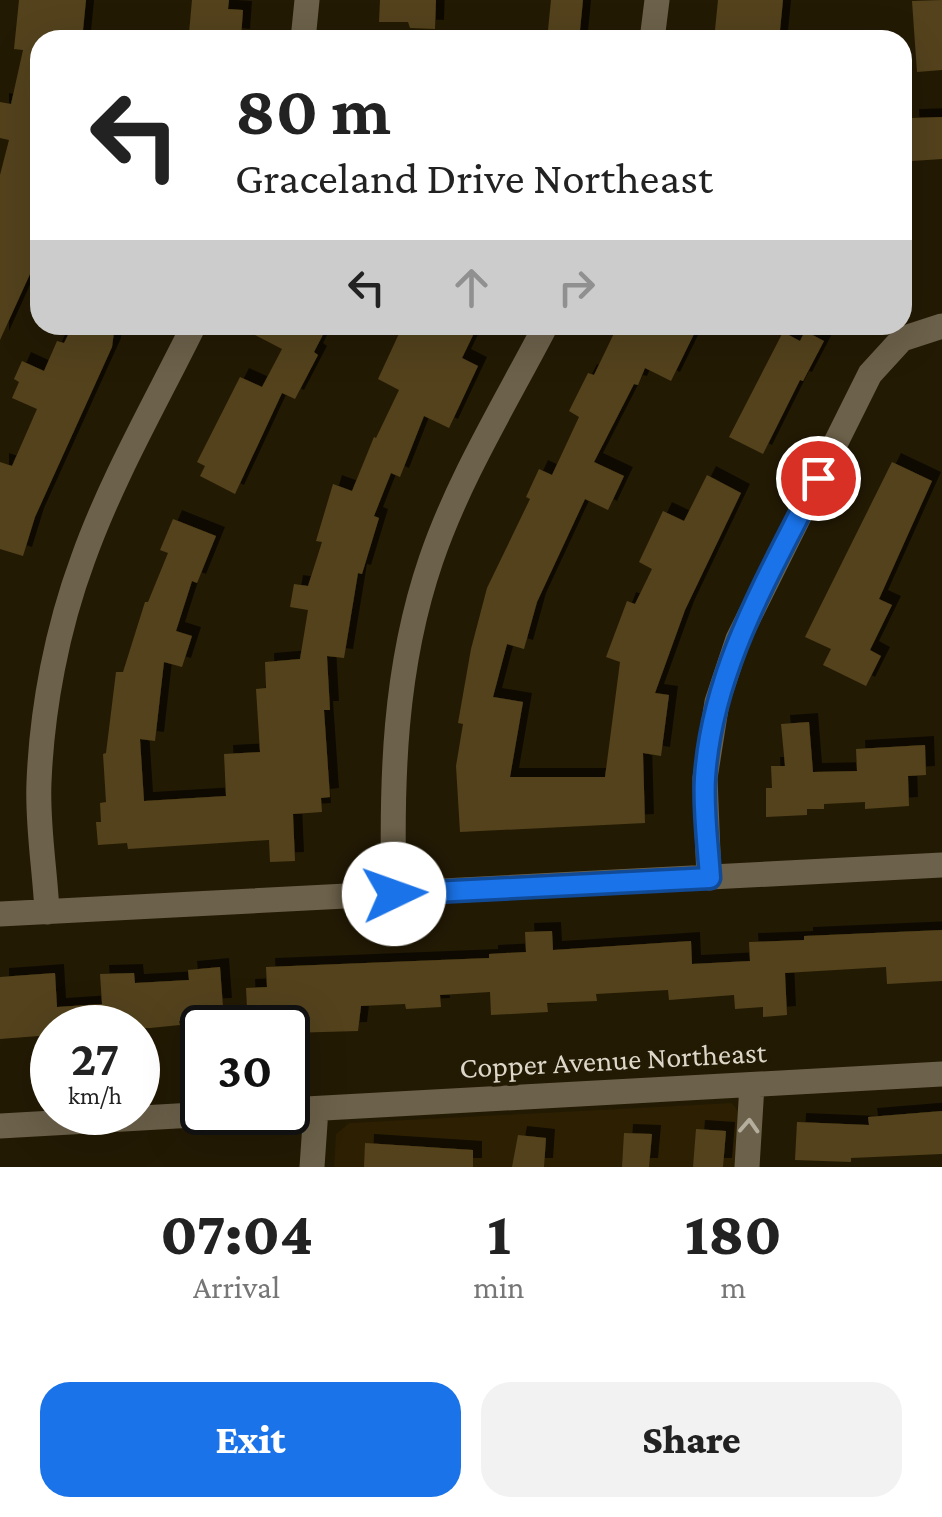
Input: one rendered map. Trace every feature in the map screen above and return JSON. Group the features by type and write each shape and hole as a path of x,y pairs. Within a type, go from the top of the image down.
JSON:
{"street":[{"path":"304,30 308,0"},
{"path":"653,30 657,0"},
{"path":"710,878 705,778 717,702 738,638 870,374 902,339 942,326"},
{"path":"47,912 39,785 46,703 62,632 82,560 189,335"},
{"path":"394,894 391,780 412,626 431,560 458,495 541,335"},
{"path":"0,914 942,865"},
{"name":"Copper Avenue Northeast","path":"310,1109 942,1074"},
{"path":"747,1167 752,1085"},
{"path":"312,1167 316,1109"},
{"path":"0,1126 180,1116"}],"shaded area":[{"path":"732,1103 743,1118 740,1167 334,1167 336,1134 349,1123"}],"building":[{"path":"19,0 86,0 83,30 30,30 30,274 0,340 0,175 9,140 0,138 0,102 11,104 23,50 14,49"},
{"path":"192,0 229,0 228,9 243,10 242,30 189,30"},
{"path":"380,0 436,0 435,29 410,28 408,22 379,22"},
{"path":"551,0 583,0 580,30 548,30"},
{"path":"718,0 783,0 780,30 715,30"},
{"path":"942,0 942,70 917,72 912,1"},
{"path":"942,117 942,159 912,161 912,118"},
{"path":"68,335 114,335 112,347 35,517 23,556 0,549 0,462 12,466 37,409 12,398 19,382 14,379 22,361 44,371 57,341 64,343"},
{"path":"255,335 323,335 314,352 318,355 295,399 282,393 235,494 200,476 205,466 197,462 240,377 262,387 282,349"},
{"path":"398,335 473,335 462,358 478,366 449,428 424,416 400,477 391,473 374,516 379,518 362,574 358,573 344,658 327,656 330,710 324,710 330,797 321,798 322,812 293,814 295,861 270,862 269,840 128,849 127,843 98,845 96,822 101,822 100,803 106,802 103,754 116,672 123,672 145,602 168,553 160,550 173,519 216,536 197,583 192,581 176,631 192,636 182,667 164,662 155,741 140,739 144,801 226,796 224,754 260,752 256,689 266,688 265,662 300,659 308,610 290,607 294,584 308,586 322,542 316,541 333,484 352,491 399,390 378,379"},
{"path":"613,335 694,335 671,381 645,368 638,385 634,384 594,462 624,476 608,510 585,499 537,602 524,649 507,644 493,697 523,702 510,777 605,777 620,662 606,657 627,601 635,604 652,569 639,562 663,511 684,521 707,475 741,493 685,610 655,693 669,695 661,756 643,753 645,823 460,832 456,766 463,724 458,723 487,588 530,499 526,497 539,469 552,475 579,417 569,411 588,373 594,375"},
{"path":"781,335 800,341 803,335 813,335 824,341 763,454 729,437"},
{"path":"892,462 932,481 879,599 892,605 870,650 881,656 866,686 823,665 831,649 805,637"},
{"path":"809,722 813,772 857,771 856,749 925,745 926,775 908,776 909,806 865,809 865,802 824,804 824,809 807,809 807,815 766,817 766,788 772,788 771,766 785,766 781,724"},
{"path":"942,930 942,981 887,984 886,967 785,973 787,1015 763,1017 763,1007 735,1009 734,995 669,1000 668,990 596,994 597,1001 547,1003 548,1012 491,1015 490,992 440,995 441,1007 361,1006 358,1031 310,1032 310,1005 247,1005 246,988 267,987 266,967 489,958 489,954 526,952 525,932 552,931 553,950 691,941 692,964 750,961 749,942 804,940 804,936"},
{"path":"220,967 223,1005 180,1005 180,1025 160,1027 160,1005 87,1005 102,1004 100,974 134,973 135,983 189,980 188,970"},
{"path":"55,973 57,1005 30,1005 30,1037 0,1039 0,977"},
{"path":"942,1111 942,1154 851,1158 851,1162 795,1160 797,1122 869,1125 868,1117"},
{"path":"696,1129 726,1131 723,1167 693,1167"},
{"path":"624,1133 652,1134 649,1167 622,1167"},
{"path":"518,1135 546,1138 544,1167 512,1167"},
{"path":"365,1143 473,1150 473,1167 364,1167"}],"route":[{"path":"394,894 710,878 705,778 717,702 738,638 818,478"}]}
